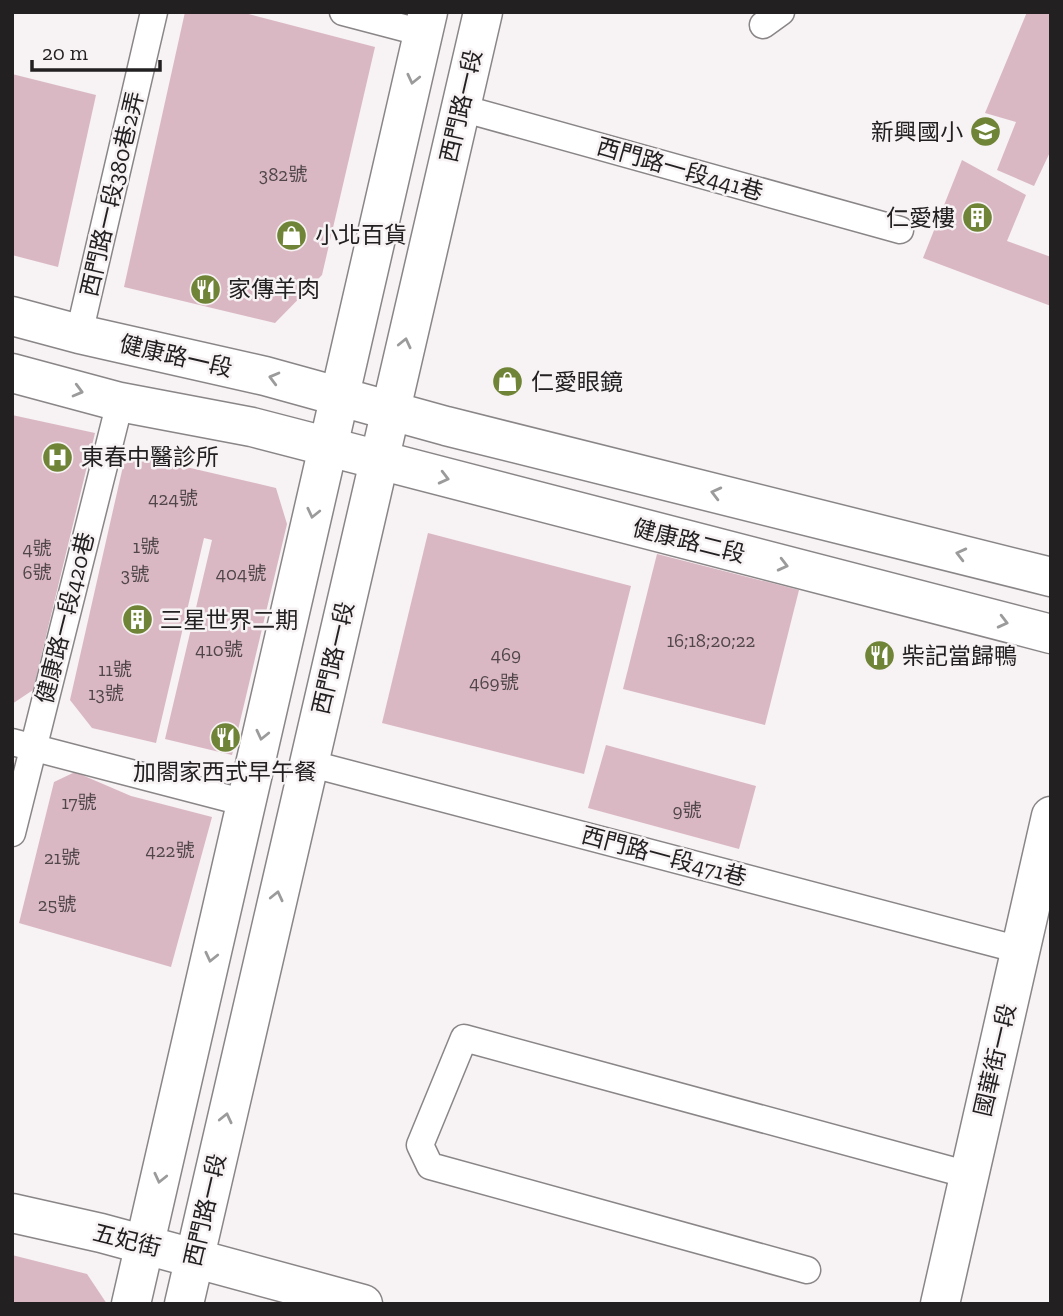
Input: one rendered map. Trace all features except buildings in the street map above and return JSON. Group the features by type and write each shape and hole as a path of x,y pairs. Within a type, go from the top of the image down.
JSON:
{"street":[{"name":"西門路一段","path":"184,1304 483,12"},
{"path":"131,1304 426,23"},
{"name":"健康路一段","path":"12,316 340,396"},
{"path":"12,373 120,402 252,427 328,447"},
{"path":"340,396 446,426 1051,577"},
{"name":"健康路二段","path":"328,447 1051,634"},
{"name":"國華街一段","path":"940,1304 1051,816"},
{"name":"五妃街","path":"12,1213 145,1245 363,1304"}],"lane":[{"name":"西門路一段380巷2弄","path":"79,334 155,12"},
{"path":"343,12 426,23"},
{"name":"西門路一段441巷","path":"461,108 900,230"},
{"name":"健康路一段420巷","path":"12,833 22,744 120,402"},
{"path":"22,744 246,803"},
{"name":"西門路一段471巷","path":"308,763 1020,950"},
{"path":"807,1270 430,1166 420,1145 464,1038 969,1175"}],"place":[{"name":"新興國小","path":"986,132"},
{"name":"仁愛樓","path":"978,218"},
{"name":"小北百貨","path":"292,235"},
{"name":"家傳羊肉","path":"205,289"},
{"name":"仁愛眼鏡","path":"508,382"},
{"name":"東春中醫診所","path":"58,457"},
{"name":"三星世界二期","path":"137,620"},
{"name":"柴記當歸鴨","path":"879,656"},
{"name":"加閤家西式早午餐","path":"225,738"}]}
